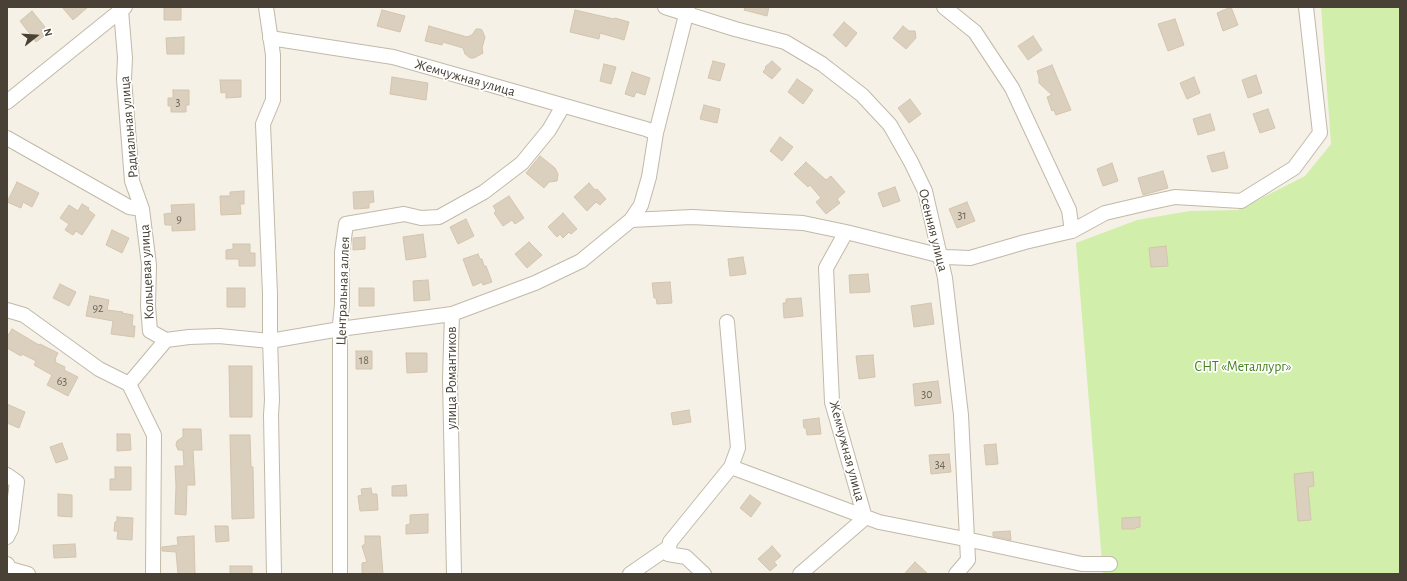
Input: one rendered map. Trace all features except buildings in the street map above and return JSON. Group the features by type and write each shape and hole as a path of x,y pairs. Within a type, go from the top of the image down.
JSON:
{"street":[{"path":"266,7 273,55 273,100 263,124 270,294 274,574"},
{"name":"Осенняя улица","path":"665,7 687,10 735,29 785,42 822,64 862,95 890,125 926,191 945,278 961,415 968,560 956,574"},
{"path":"944,7 974,32 1012,88 1069,210 1072,232"},
{"path":"631,220 692,217 803,223 846,232 940,256 970,258 1025,242 1072,232 1105,213 1152,202 1174,198 1241,201 1294,168 1320,134 1306,7"},
{"name":"Радиальная улица","path":"7,102 123,8"},
{"name":"Радиальная улица","path":"123,8 125,58 124,79 132,181 142,209"},
{"name":"улица Романтиков","path":"454,574 450,379 452,314 535,284 582,261 631,220 641,205 649,177 656,133 687,10"},
{"name":"Жемчужная улица","path":"270,38 393,57 656,133"},
{"name":"Центральная аллея","path":"340,574 340,329 342,305 342,252 346,224 404,214 421,218 439,216 484,192 522,163 548,130 564,106"},
{"path":"7,138 129,207 142,209"},
{"name":"Кольцевая улица","path":"142,209 149,265 148,306 150,331 166,340"},
{"name":"Жемчужная улица","path":"800,574 865,518 832,402 826,268 846,232"},
{"path":"7,310 24,315 99,369 129,384 154,435 153,574"},
{"path":"129,384 166,340 219,336 270,341 340,329 452,314"},
{"path":"704,574 686,557 668,554 670,542 730,467 738,448 727,322"},
{"path":"730,467 879,522 1082,564 1110,564"},
{"path":"7,476 17,482 11,529 7,538"},
{"path":"630,574 669,547"},
{"path":"7,564 10,569 28,574"}],"green space":[{"name":"СНТ «Металлург»","path":"1321,7 1400,7 1400,574 1103,574 1076,243 1137,220 1190,211 1238,210 1305,176 1331,144"}]}
